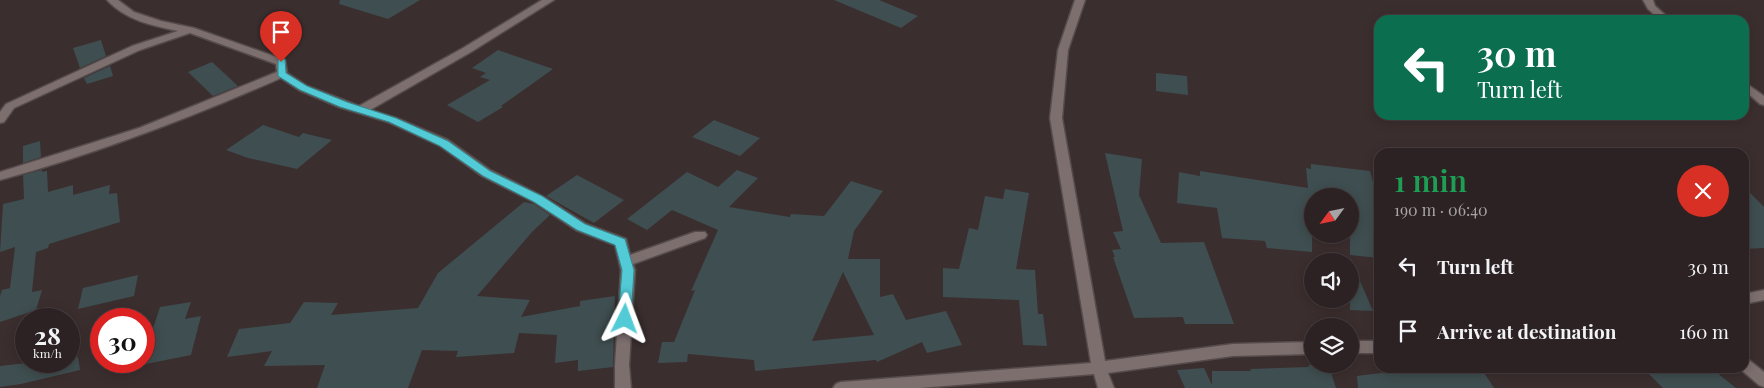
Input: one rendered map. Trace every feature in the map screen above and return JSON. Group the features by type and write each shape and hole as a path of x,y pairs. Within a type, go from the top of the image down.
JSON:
{"street":[{"path":"112,0 131,14 158,24 190,30 281,62 282,74"},
{"path":"361,110 467,50 549,0"},
{"path":"1080,0 1063,50 1056,118 1099,368 1106,388"},
{"path":"1648,0 1651,7 1660,15"},
{"path":"0,120 10,106 128,52 190,30"},
{"path":"282,74 303,88 392,120 444,143 486,173 538,199 581,227 621,242 628,270 622,365 623,388"},
{"path":"0,176 61,159 177,118 282,74"},
{"path":"1749,89 1764,102"},
{"path":"625,262 700,235"},
{"path":"1749,298 1764,296"},
{"path":"1359,347 1374,347"},
{"path":"841,388 1099,368 1232,350 1304,348"},
{"path":"1749,368 1764,381"}],"building":[{"path":"340,0 420,0 388,19 339,4"},
{"path":"834,0 879,0 918,16 901,28"},
{"path":"101,40 106,56 80,68 73,48"},
{"path":"498,50 553,69 501,106 503,107 478,122 447,105 490,80 480,77 486,73 472,68"},
{"path":"212,62 238,86 213,96 188,72"},
{"path":"110,66 113,76 87,84 84,78"},
{"path":"1156,73 1187,76 1188,95 1156,91"},
{"path":"714,120 760,138 740,156 692,137"},
{"path":"263,125 299,137 303,133 332,140 297,169 248,158 226,150"},
{"path":"40,141 41,157 23,163 23,146"},
{"path":"1105,153 1142,159 1139,195 1161,243 1204,242 1234,324 1185,324 1183,317 1134,318 1113,257 1115,257 1112,250 1121,249 1113,232 1123,231"},
{"path":"1311,164 1370,171 1374,186 1374,257 1359,256 1359,253 1350,253 1350,243 1359,243 1359,188 1308,188 1306,168 1311,169"},
{"path":"42,170 42,172 47,171 48,192 73,185 73,195 110,185 109,194 117,193 120,222 49,244 48,248 36,252 32,292 42,290 37,308 15,308 15,317 0,322 0,296 2,290 10,288 15,247 0,252 3,204 24,199 23,175"},
{"path":"737,170 758,178 729,207 790,217 791,214 824,216 851,181 883,191 854,231 848,259 880,259 880,297 893,294 906,320 946,311 962,345 927,353 922,342 877,362 876,360 755,371 754,360 688,354 687,362 658,363 662,342 674,342 695,290 691,291 718,230 672,210 647,230 627,219 687,172 718,187","holes":["843,272 874,335 812,341"]},
{"path":"1200,171 1308,188 1304,188 1304,243 1312,243 1312,252 1267,248 1265,241 1222,238 1217,208 1177,203 1179,172 1200,176"},
{"path":"577,175 624,200 594,223 546,196"},
{"path":"1005,189 1029,193 1016,269 1035,270 1038,314 1043,314 1047,346 1023,345 1019,300 943,297 943,268 959,269 969,228 978,230 985,196 1003,199"},
{"path":"1749,192 1764,207 1764,248 1749,249"},
{"path":"524,202 534,204 550,215 532,232 477,296 530,300 521,317 580,306 580,301 615,296 613,367 578,371 578,360 555,363 557,335 519,333 514,353 456,357 458,351 422,350 408,388 317,388 325,365 264,366 272,351 227,357 239,329 290,323 304,302 338,303 331,315 418,308 438,273"},
{"path":"138,275 134,296 80,309 78,308 83,288"},
{"path":"1359,279 1373,311 1350,310 1350,308 1359,308"},
{"path":"191,302 185,319 201,316 191,355 155,362 155,322 160,307"},
{"path":"15,364 15,373 67,373 0,387 0,366"},
{"path":"1304,367 1304,373 1331,373 1336,388 1185,388 1177,370 1204,368 1212,385 1212,371 1251,371 1250,369"},
{"path":"1381,373 1484,373 1494,388 1358,388 1357,376"},
{"path":"1648,373 1717,373 1736,388 1663,388"}],"route":[{"path":"281,62 282,74 303,88 343,105 392,120 444,143 486,173 538,199 581,227 621,242 628,270 625,319"}]}
